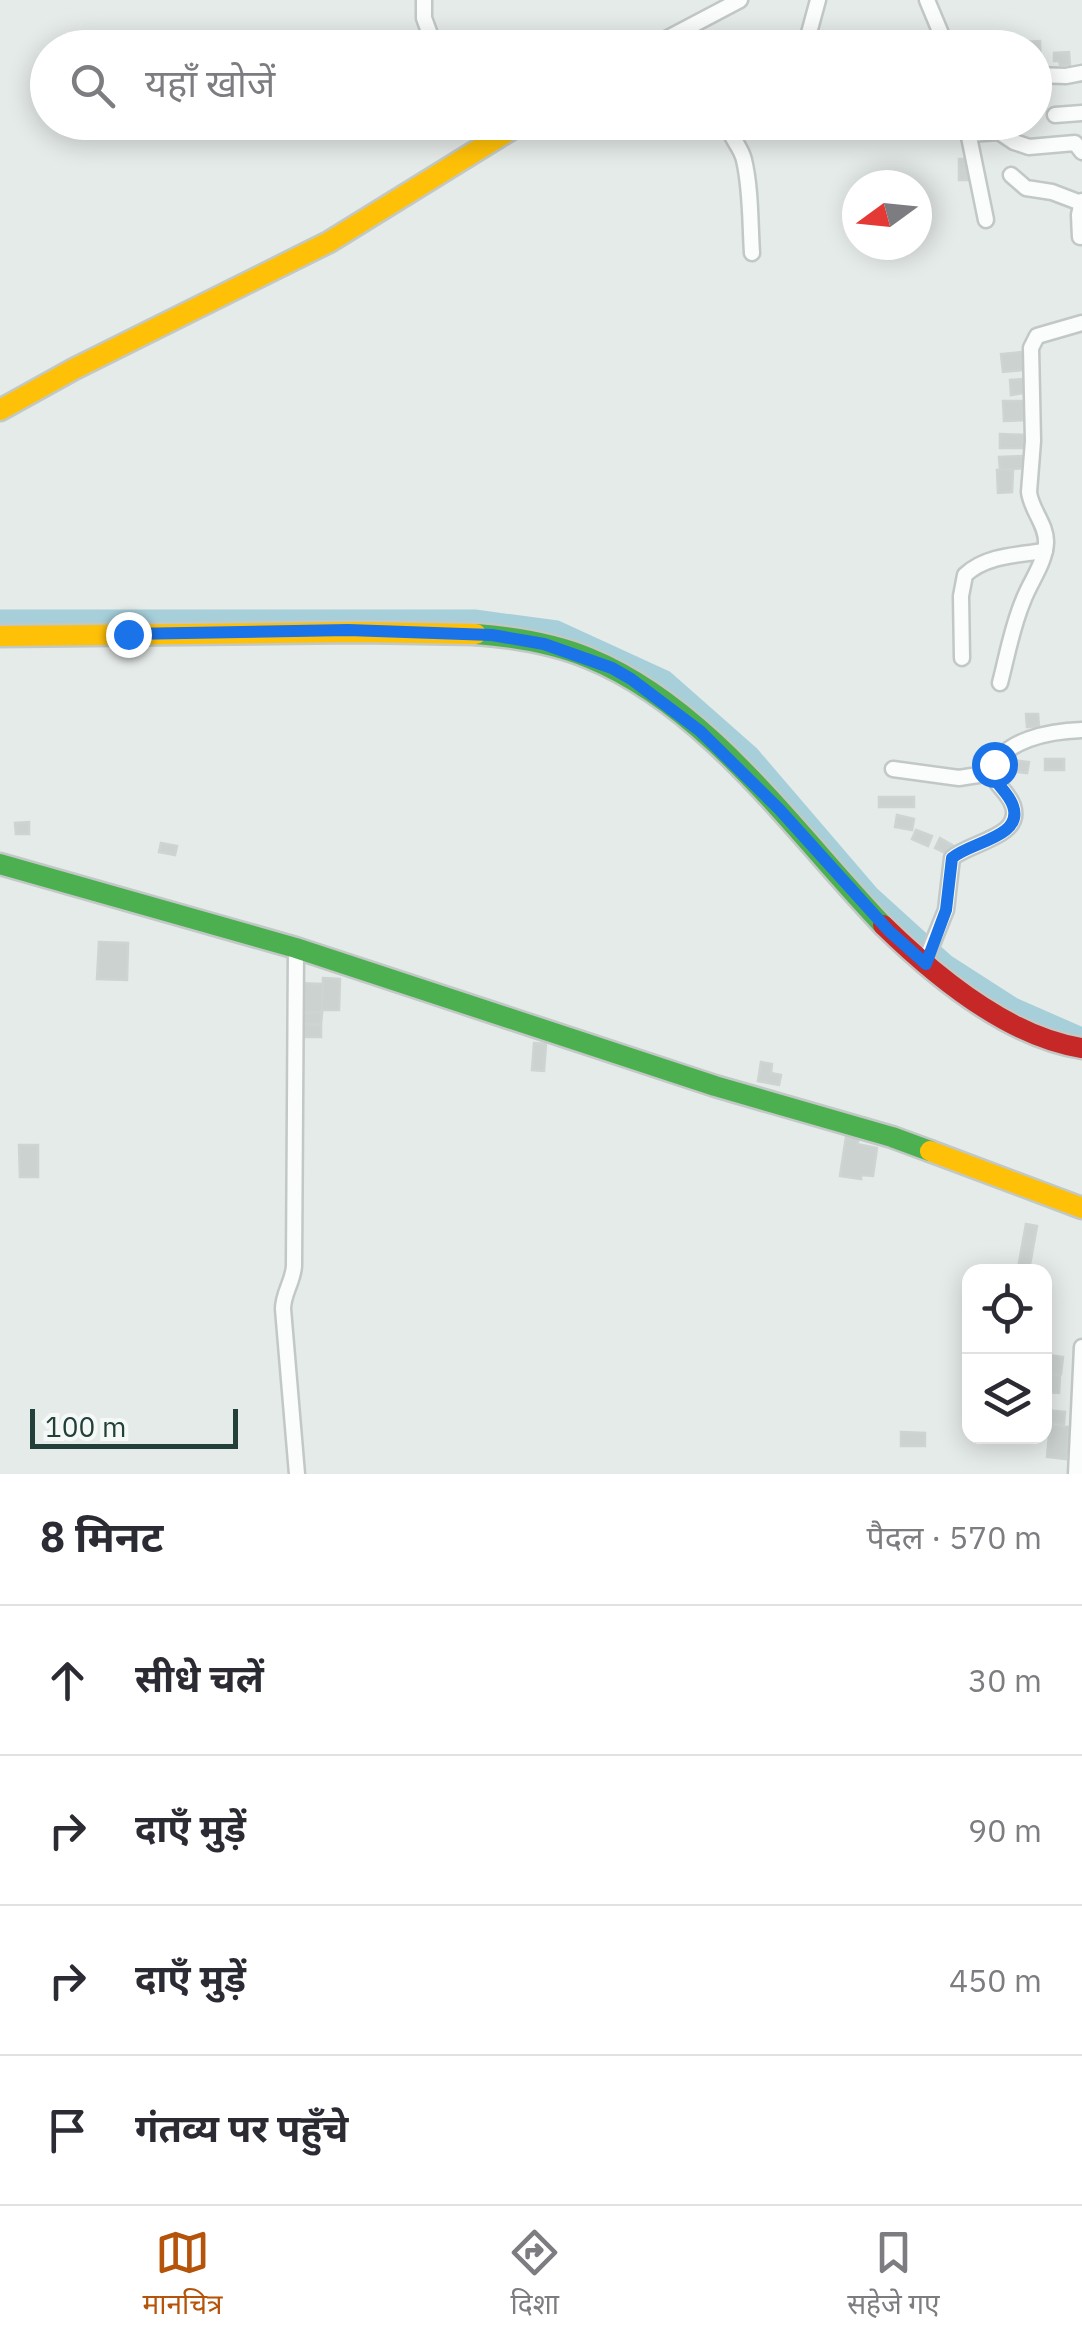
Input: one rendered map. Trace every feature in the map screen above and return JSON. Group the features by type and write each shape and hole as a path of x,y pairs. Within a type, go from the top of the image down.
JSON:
{"street":[{"path":"424,0 429,30"},
{"path":"682,30 740,0"},
{"path":"809,30 818,0"},
{"path":"927,0 940,30"},
{"path":"1052,76 1082,73"},
{"path":"1055,115 1082,113"},
{"path":"0,410 363,223 493,140"},
{"path":"735,140 745,165 752,253"},
{"path":"969,140 986,220"},
{"path":"1011,140 1029,147 1075,142 1082,152"},
{"path":"1011,175 1026,188 1082,202 1080,238"},
{"path":"1000,684 1018,613 1045,550 1045,532 1029,492 1033,441 1031,348 1037,336 1082,322"},
{"path":"962,658 960,596 965,575 990,560 1045,550"},
{"path":"0,636 348,630 492,635 565,650 631,679 700,731 779,809 889,931 955,988 1048,1042 1082,1048"},
{"path":"893,769 959,778 991,772 999,758 1024,742 1038,736 1082,730"},
{"path":"926,960 946,910 952,858 1009,828 1014,820 1012,802 991,772"},
{"path":"7,866 296,948 715,1086 892,1137 1082,1208"},
{"path":"296,948 294,1266 283,1309 297,1474"},
{"path":"1076,1474 1082,1347"}],"building":[{"path":"1069,52 1070,65 1054,61 1054,53"},
{"path":"959,159 969,159 970,180 959,180"},
{"path":"1022,352 1024,370 1003,372 1001,354"},
{"path":"1023,379 1024,393 1011,395 1010,380"},
{"path":"1003,401 1027,401 1027,420 1004,421"},
{"path":"1000,434 1026,435 1025,448 1000,448"},
{"path":"1024,456 1025,468 1000,470 999,457"},
{"path":"997,470 1013,470 1012,492 998,493"},
{"path":"1026,714 1038,714 1039,727 1027,727"},
{"path":"1045,759 1064,759 1064,770 1045,770"},
{"path":"1012,760 1029,762 1027,773 1011,771"},
{"path":"879,797 914,797 914,807 879,807"},
{"path":"897,815 914,819 912,830 895,827"},
{"path":"29,822 29,834 16,834 15,823"},
{"path":"916,830 932,836 928,846 912,839"},
{"path":"940,838 954,846 949,855 935,848"},
{"path":"161,843 177,846 175,855 159,852"},
{"path":"99,942 128,943 127,980 97,979"},
{"path":"323,978 340,979 339,1010 322,1010"},
{"path":"297,983 322,984 322,1012 297,1012"},
{"path":"299,1013 322,1013 321,1024 299,1023"},
{"path":"299,1025 321,1025 321,1037 298,1037"},
{"path":"534,1043 546,1044 544,1071 532,1070"},
{"path":"761,1062 772,1064 771,1073 781,1075 779,1085 758,1081"},
{"path":"846,1137 877,1148 873,1176 840,1176"},
{"path":"19,1145 38,1145 38,1177 20,1177"},
{"path":"1026,1224 1037,1226 1030,1264 1019,1264"},
{"path":"1052,1355 1063,1357 1061,1374 1052,1373"},
{"path":"1052,1374 1060,1375 1059,1393 1052,1392"},
{"path":"1052,1411 1065,1412 1064,1424 1052,1423"},
{"path":"1052,1425 1069,1427 1066,1459 1047,1457"},
{"path":"901,1432 925,1433 925,1446 901,1446"}],"waterway":[{"path":"0,617 475,617 557,628 666,678 751,753 871,893 947,962 1014,1005 1082,1035"}],"traffic: fast":[{"path":"476,634 534,641 589,658 633,680 673,708 749,776 883,925"},
{"path":"0,864 296,948 715,1086 930,1151"}],"traffic: slow":[{"path":"0,410 329,242 494,140"},
{"path":"0,636 476,634"},
{"path":"930,1151 1082,1208"}],"traffic: jam":[{"path":"883,925 950,983 1001,1018 1055,1042 1082,1048"}],"route":[{"path":"128,634 348,630 492,635 544,644 612,668 700,731 779,809 889,931 926,964 946,910 952,858 1009,828 1014,820 1012,802 991,772 994,764"}]}
